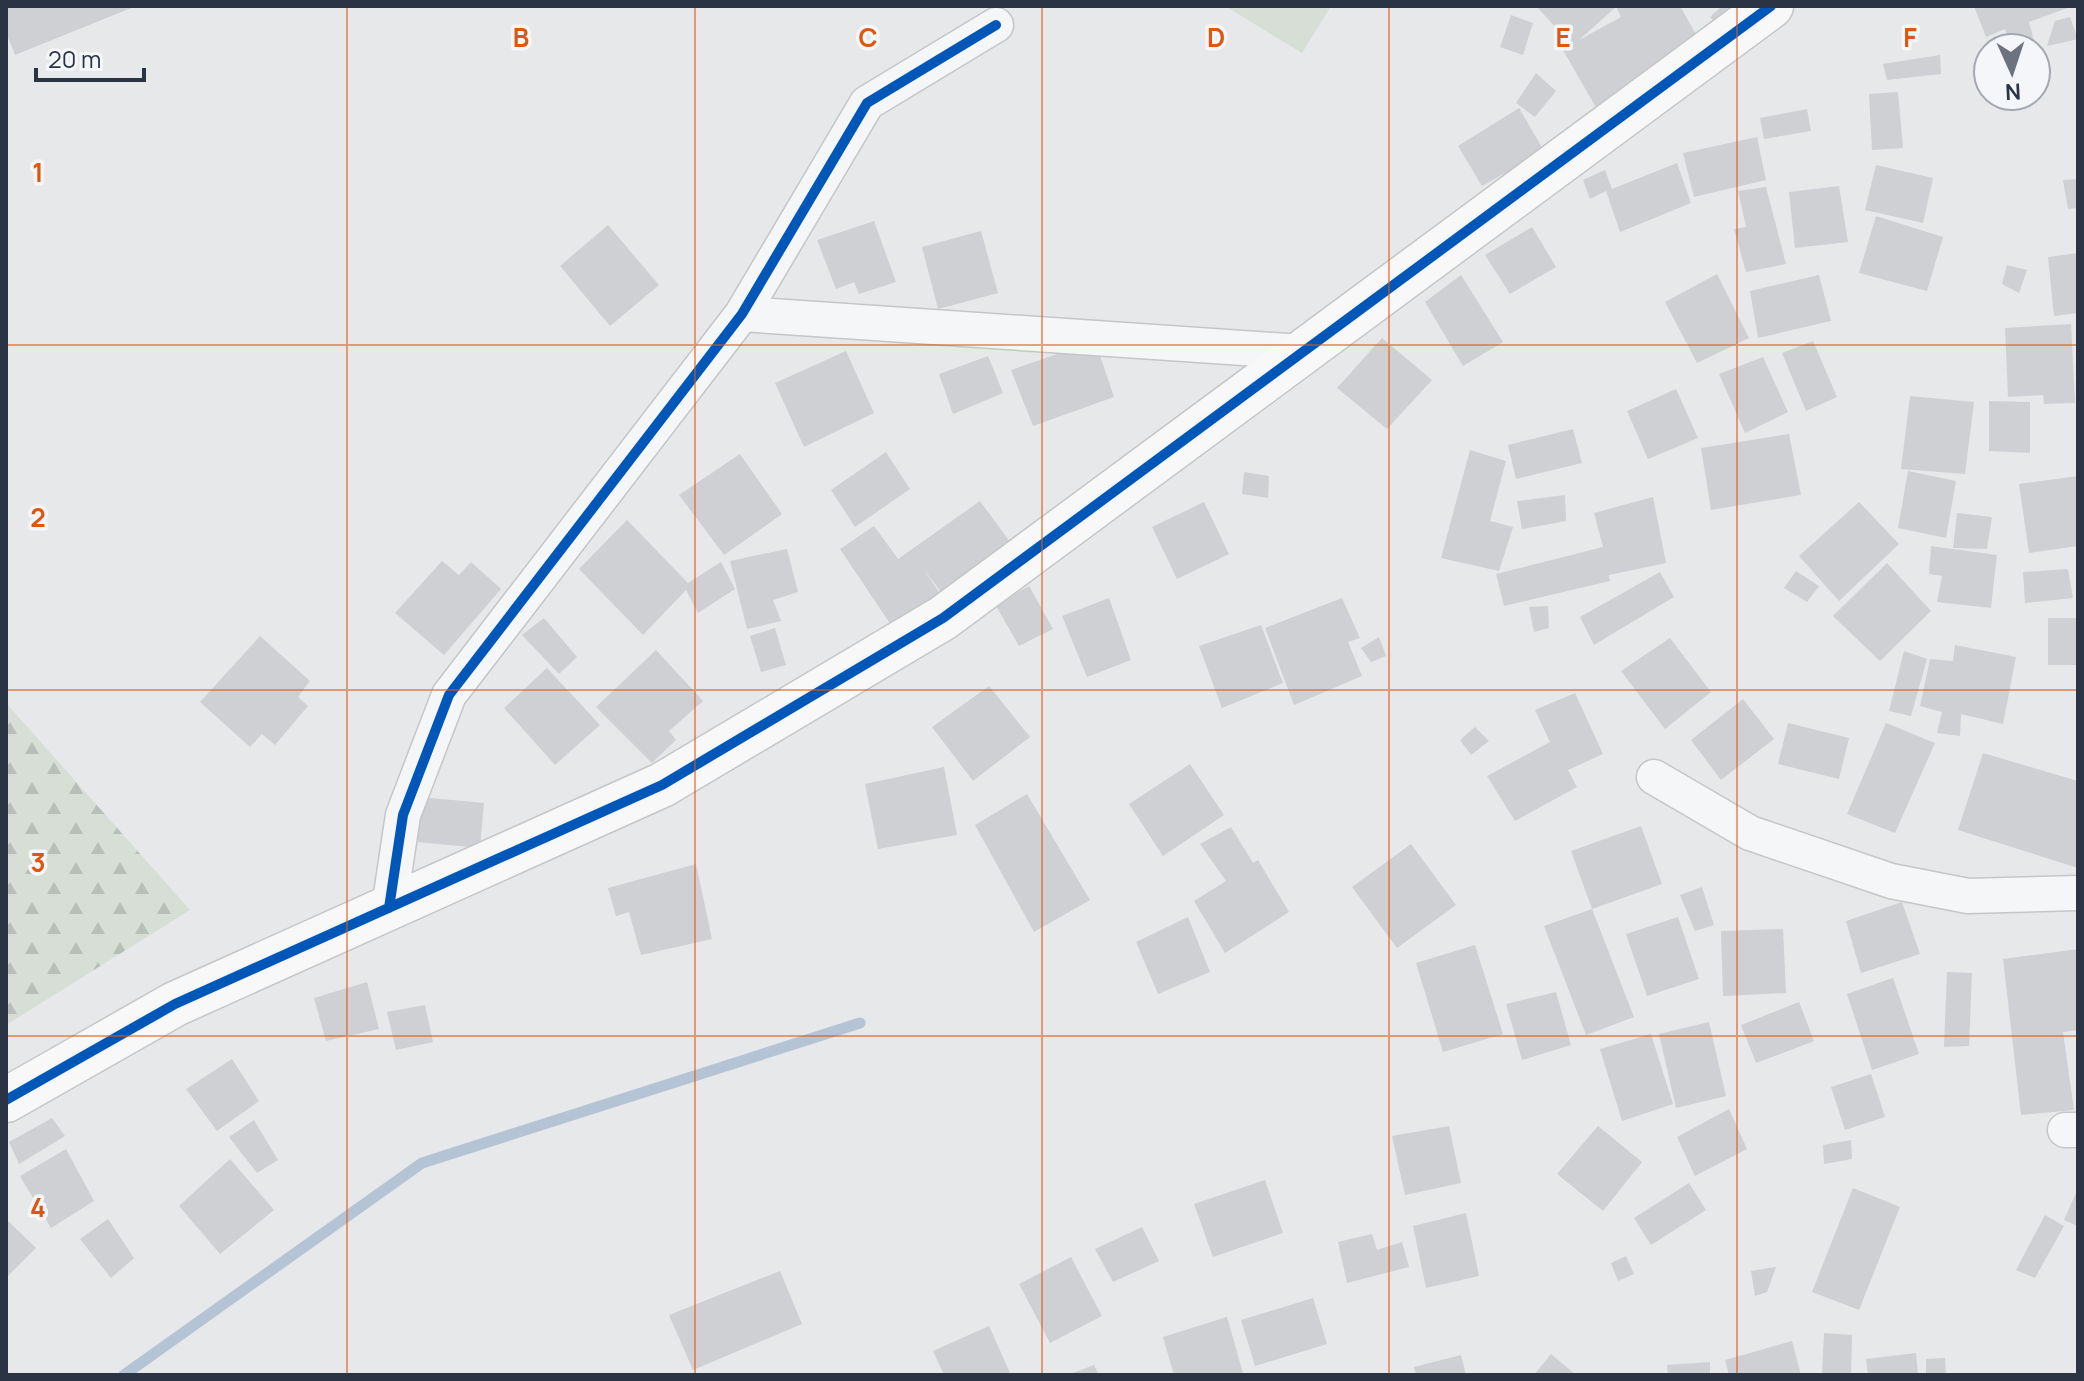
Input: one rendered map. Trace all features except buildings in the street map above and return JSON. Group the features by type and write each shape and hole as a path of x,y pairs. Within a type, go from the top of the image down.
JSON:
{"street":[{"path":"6,1100 175,1004 662,785 943,618 1771,6"},
{"path":"389,908 403,815 449,695 742,314 867,103 996,25"},
{"path":"742,314 1302,352"},
{"path":"1654,777 1750,833 1891,881 1968,896 2078,893"}],"green space":[{"path":"1225,6 1331,6 1302,53"},
{"path":"6,703 190,910 6,1025"}],"waterway":[{"path":"124,1375 422,1163 860,1023"}],"cycle path":[{"path":"6,1100 175,1004 662,785 943,618 1771,6"},
{"path":"389,908 403,815 449,695 742,314 867,103 996,25"}]}
